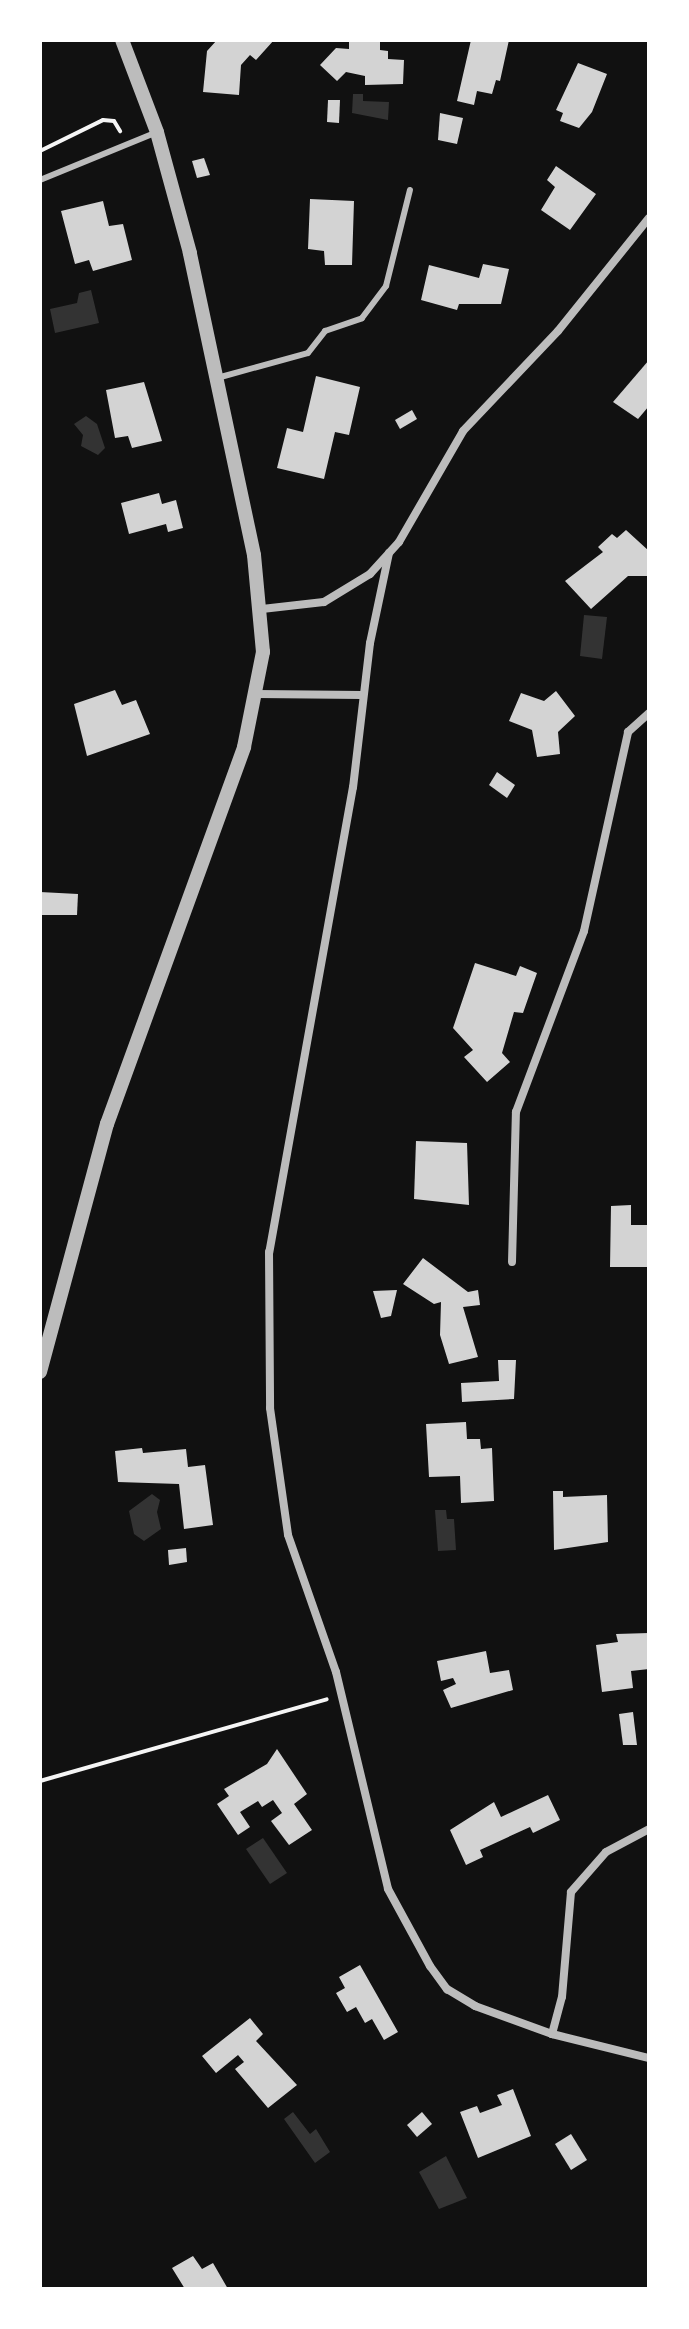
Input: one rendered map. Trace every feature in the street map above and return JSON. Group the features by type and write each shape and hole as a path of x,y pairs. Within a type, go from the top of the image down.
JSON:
{"street":[{"path":"40,1372 107,1124 222,817 257,694 262,609 217,378 157,132 122,40"},
{"path":"649,218 645,229 558,331 463,431 389,553 362,695 353,787 268,1268 270,1408 288,1535 341,1695 388,1889 430,1966 447,1989 475,2006 552,2034 649,2058"},
{"path":"262,609 337,596 389,553"},
{"path":"257,694 362,695"},
{"path":"512,1262 516,1112 584,931 628,732 649,713"},
{"path":"552,2034 562,1997 571,1892 591,1864 649,1829"}],"lane":[{"path":"40,180 157,132"},
{"path":"217,378 308,353 325,331 362,318 386,286 410,190"}],"path":[{"path":"40,151 109,119 117,124 125,144"},
{"path":"40,1781 341,1695"}],"shaded area":[{"path":"353,94 363,94 363,101 389,102 388,120 352,113"},
{"path":"91,290 99,323 55,333 50,309 77,303 79,293"},
{"path":"86,416 97,424 105,448 98,455 81,446 83,435 74,424"},
{"path":"584,615 607,617 602,659 580,656"},
{"path":"152,1494 160,1500 157,1512 161,1529 144,1541 134,1534 129,1511"},
{"path":"435,1510 446,1510 447,1519 454,1519 456,1550 438,1551"},
{"path":"263,1838 287,1873 270,1884 246,1849"},
{"path":"293,2112 310,2134 316,2129 330,2152 315,2163 284,2119"},
{"path":"446,2156 467,2198 439,2209 419,2172"}],"building":[{"path":"217,40 274,40 256,60 250,55 241,65 239,95 203,92 207,51"},
{"path":"349,40 380,40 380,50 388,51 388,59 404,60 403,84 365,85 365,76 346,72 337,81 320,65 336,48 349,49"},
{"path":"471,40 509,40 500,81 496,80 492,94 477,91 474,105 457,101"},
{"path":"578,63 607,74 592,112 579,128 560,121 563,113 556,110"},
{"path":"328,100 340,100 339,123 327,122"},
{"path":"440,113 463,118 457,144 438,140"},
{"path":"204,158 210,175 197,178 192,161"},
{"path":"556,166 596,194 570,230 541,210 555,187 547,180"},
{"path":"310,199 354,201 352,265 325,265 324,251 308,249"},
{"path":"103,201 109,226 123,224 132,260 93,271 89,260 75,264 61,211"},
{"path":"483,264 509,269 501,304 459,304 457,310 421,300 429,265 479,278"},
{"path":"649,360 649,406 638,419 613,402"},
{"path":"316,376 360,387 349,435 335,432 324,479 277,468 287,428 303,432"},
{"path":"144,382 162,441 132,448 128,436 115,438 106,390"},
{"path":"412,410 417,419 400,429 395,420"},
{"path":"159,493 162,504 176,500 183,528 168,532 166,524 129,534 121,503"},
{"path":"626,530 649,551 649,576 628,576 591,609 565,581 603,552 598,547 612,534 617,538"},
{"path":"115,690 122,705 136,700 150,734 87,756 74,704"},
{"path":"556,691 575,716 558,732 560,754 537,757 532,730 509,721 521,693 544,701"},
{"path":"497,772 515,785 507,798 489,785"},
{"path":"40,892 78,894 77,915 40,915"},
{"path":"475,963 516,976 520,966 537,973 523,1013 514,1012 502,1053 510,1062 487,1082 464,1057 473,1050 453,1028"},
{"path":"416,1141 467,1143 469,1205 414,1199"},
{"path":"631,1205 631,1225 649,1225 649,1267 610,1267 611,1206"},
{"path":"423,1258 468,1292 478,1290 480,1305 463,1307 478,1357 449,1364 440,1335 441,1302 434,1304 403,1284"},
{"path":"397,1290 391,1316 381,1318 373,1291"},
{"path":"498,1360 516,1360 514,1399 462,1402 461,1383 499,1381"},
{"path":"466,1422 467,1439 480,1439 481,1449 492,1448 494,1501 461,1503 460,1476 429,1477 426,1424"},
{"path":"142,1448 143,1453 186,1449 188,1467 205,1465 213,1525 184,1529 179,1484 118,1482 115,1451"},
{"path":"553,1491 563,1491 563,1497 607,1495 608,1542 554,1550"},
{"path":"186,1548 187,1562 169,1565 168,1550"},
{"path":"649,1633 649,1669 631,1671 633,1688 602,1692 596,1645 618,1642 616,1634"},
{"path":"486,1651 490,1673 509,1670 513,1690 451,1708 443,1690 456,1684 453,1678 441,1681 437,1661"},
{"path":"633,1712 637,1745 623,1745 619,1714"},
{"path":"277,1749 307,1794 294,1804 312,1830 289,1845 271,1821 282,1813 273,1800 262,1807 258,1801 240,1812 250,1827 238,1835 217,1804 229,1796 224,1789 267,1764"},
{"path":"548,1795 560,1820 533,1833 530,1827 480,1850 483,1857 466,1865 450,1830 494,1802 501,1817"},
{"path":"360,1965 398,2032 384,2040 372,2019 365,2023 356,2007 347,2012 336,1993 345,1988 339,1977"},
{"path":"250,2018 263,2034 256,2041 297,2085 268,2108 235,2069 244,2062 238,2055 216,2073 202,2056"},
{"path":"513,2089 531,2136 478,2158 460,2112 477,2106 480,2113 502,2105 497,2095"},
{"path":"422,2112 432,2124 417,2137 407,2125"},
{"path":"571,2134 587,2160 571,2170 555,2144"},
{"path":"193,2256 202,2269 213,2263 228,2289 185,2289 172,2268"}]}
